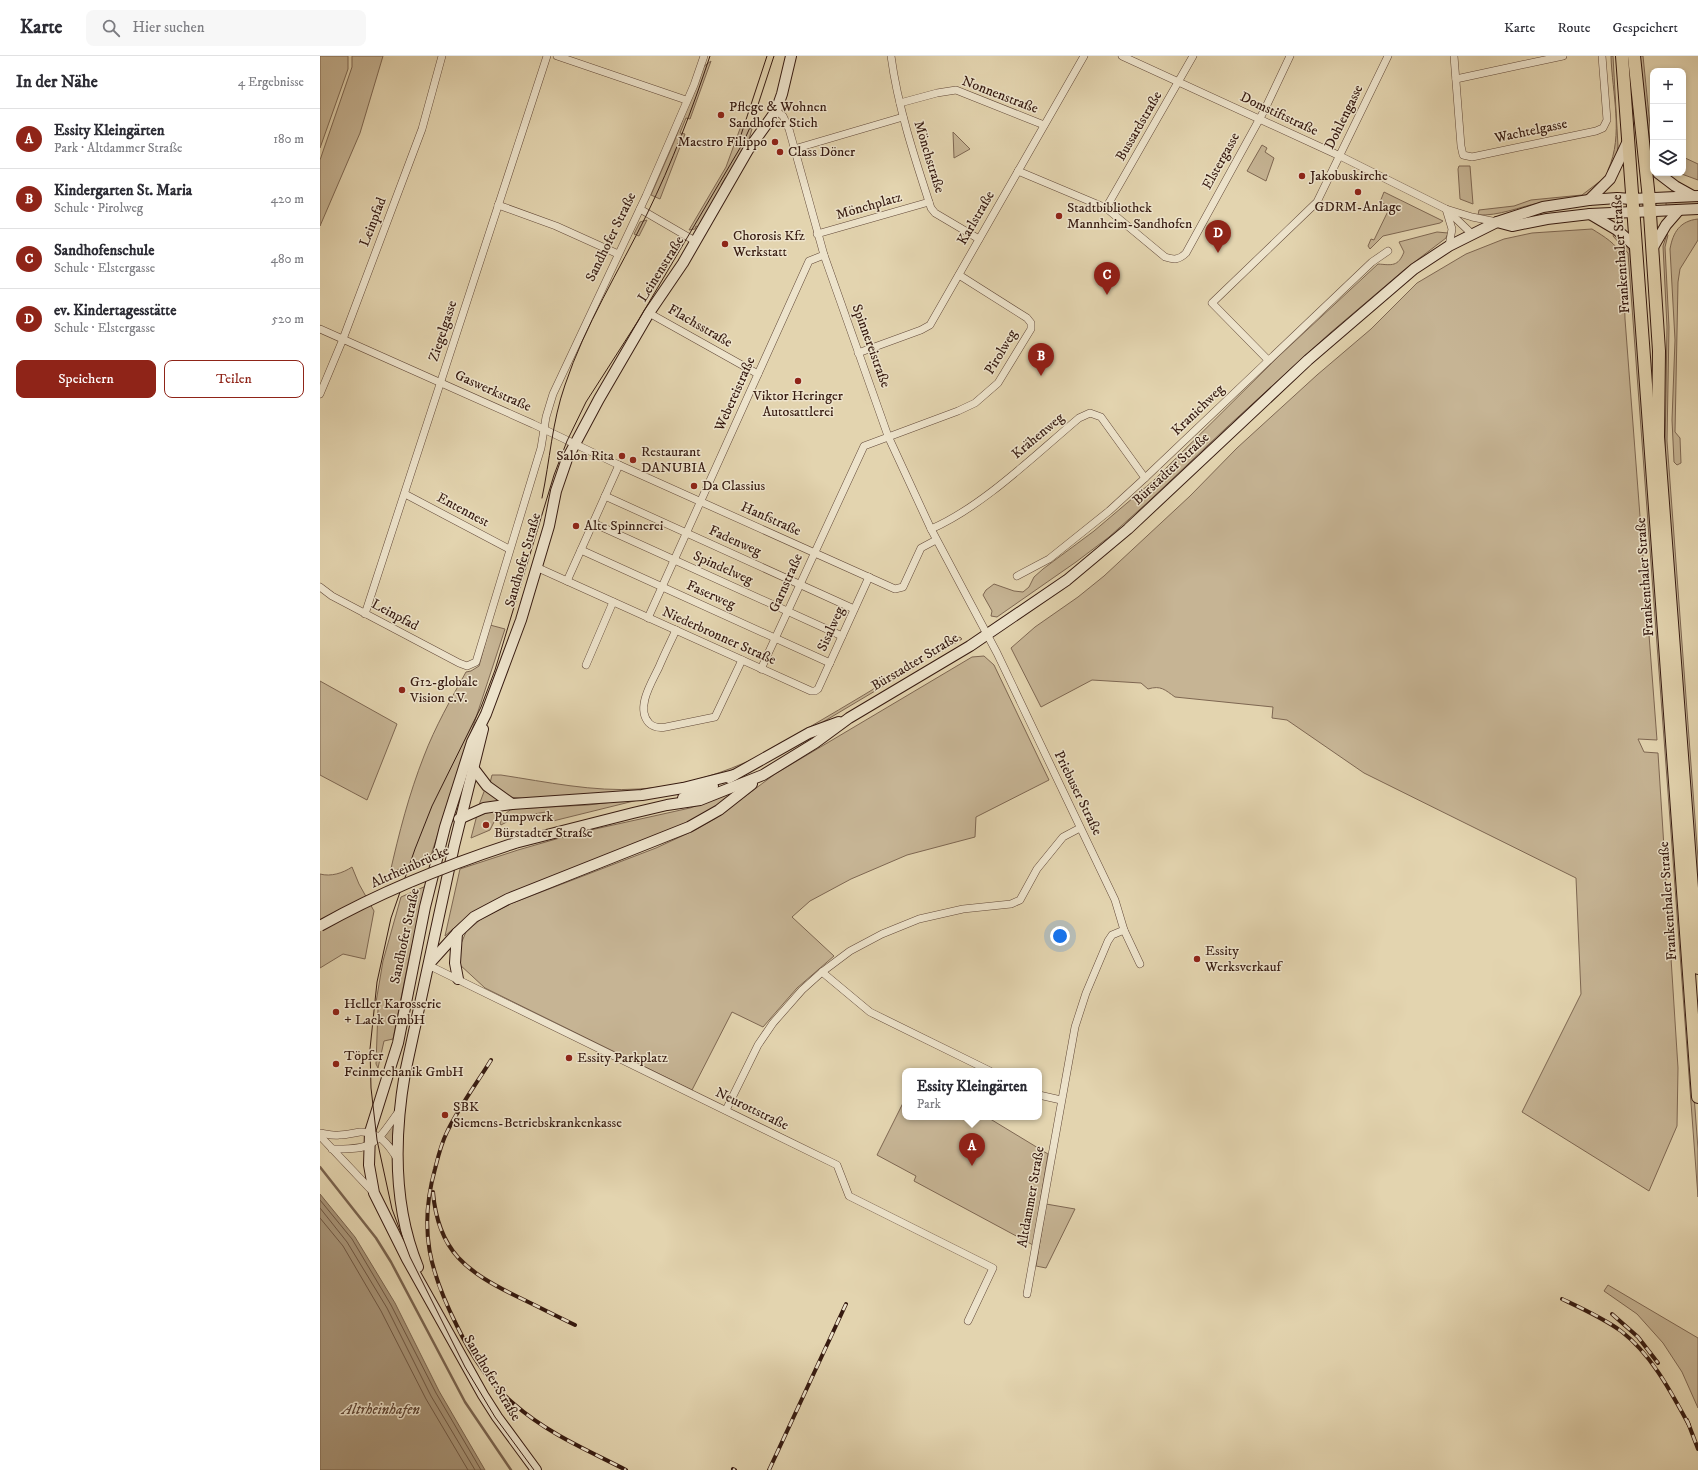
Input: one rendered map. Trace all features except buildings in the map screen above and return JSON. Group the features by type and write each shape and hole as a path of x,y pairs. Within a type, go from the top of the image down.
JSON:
{"main road":[{"path":"776,112 791,56"},
{"name":"Frankenthaler Straße","path":"1622,56 1698,1097"},
{"name":"Frankenthaler Straße","path":"1634,56 1650,164"},
{"name":"Leinenstraße","path":"575,444 599,399 649,313 683,263 748,150 776,112"},
{"path":"1590,200 1610,179 1628,143"},
{"name":"Frankenthaler Straße","path":"1650,176 1652,250 1659,351 1658,437 1698,968"},
{"path":"1662,176 1674,186 1696,196"},
{"path":"1497,222 1512,226 1547,219 1590,214 1633,212 1650,205 1696,196"},
{"name":"Bürstadter Straße","path":"515,843 668,805 700,800 763,775 816,743 849,718 988,634 1074,575 1128,529 1308,360 1414,270 1449,246 1497,222 1543,207 1590,200 1617,198 1632,199 1650,205"},
{"path":"1650,205 1679,210 1698,209"},
{"path":"1652,250 1666,225 1679,210"},
{"path":"1590,214 1616,230 1635,246"},
{"name":"Sandhofer Straße","path":"536,1470 496,1417 430,1297 407,1259 374,1193 369,1165 369,1145 370,1132 398,1043 425,907 446,827 472,742 486,714 521,620 549,526 556,491 575,444"},
{"name":"Sandhofer Straße","path":"430,1297 404,1227 400,1202 398,1160 400,1109 405,1073 428,965 486,714"},
{"name":"Bürstadter Straße","path":"668,805 734,775 809,733 849,718"},
{"path":"474,769 487,786 512,804"},
{"path":"446,827 462,817 484,808 512,804 642,795 683,788 734,775"},
{"path":"414,962 428,965 457,933 474,918 508,899 689,828 719,810 763,775"},
{"name":"Altrheinbrücke","path":"320,926 418,878 465,859 515,843"},
{"path":"457,933 455,963 458,979"}],"street":[{"name":"Leinpfad","path":"320,394 343,339 422,129 442,56"},
{"name":"Ziegelgasse","path":"365,614 547,56"},
{"path":"557,56 686,100"},
{"name":"Sandhofer Straße","path":"460,664 467,666 472,665 478,658 509,549 541,448 546,418 553,394 640,209 686,100 694,85 704,56"},
{"name":"Mönchstraße","path":"891,56 903,117 931,208 935,213 979,239"},
{"name":"Karlstraße","path":"858,353 921,330 930,325 1084,56"},
{"name":"Domstiftstraße","path":"1122,56 1340,156 1446,209"},
{"name":"Bussardstraße","path":"1106,208 1179,83 1193,56"},
{"name":"Elstergasse","path":"1018,171 1106,208 1165,257 1174,260 1180,258 1186,253 1259,119 1290,56"},
{"name":"Dohlengasse","path":"1268,360 1212,303 1317,202 1388,56"},
{"path":"1454,56 1456,79 1563,56"},
{"name":"Wachtelgasse","path":"1456,79 1461,146 1463,155 1472,157 1603,128 1607,120 1602,56"},
{"name":"Nonnenstraße","path":"900,103 937,93 956,90 1044,125"},
{"name":"Spinnereistraße","path":"776,112 783,116 789,129 817,234 888,436 936,540 988,634"},
{"path":"794,149 903,117"},
{"name":"Mönchplatz","path":"817,234 929,202"},
{"path":"498,205 556,226 618,254"},
{"path":"640,209 696,241"},
{"path":"1446,209 1472,217 1497,222"},
{"path":"1446,209 1472,234"},
{"path":"1446,209 1452,229 1449,246"},
{"name":"Kranichweg","path":"1017,576 1049,559 1109,511 1372,262 1388,251"},
{"name":"Webereistraße","path":"648,618 809,261 824,255"},
{"name":"Pirolweg","path":"888,436 958,412 975,403 998,383 1030,329 1030,323 1027,318 959,275"},
{"name":"Flachsstraße","path":"649,313 758,374"},
{"name":"Gaswerkstraße","path":"320,329 545,430"},
{"name":"Krähenweg","path":"931,529 985,497 1079,418 1090,413 1101,417 1145,478"},
{"path":"545,430 575,444"},
{"name":"Garnstraße","path":"761,669 861,450 868,444 888,436"},
{"name":"Hanfstraße","path":"575,444 700,502 895,589 903,587 921,548 936,540"},
{"path":"567,581 619,465"},
{"name":"Entennest","path":"404,494 509,549"},
{"name":"Fadenweg","path":"605,496 854,609"},
{"name":"Spindelweg","path":"593,523 842,636"},
{"name":"Faserweg","path":"581,550 830,663"},
{"name":"Niederbronner Straße","path":"536,567 811,692 815,691"},
{"name":"Sisalweg","path":"815,691 818,688 830,663 869,577"},
{"name":"Leinpfad","path":"320,587 332,596 460,664"},
{"path":"586,664 613,602"},
{"path":"676,630 647,693 644,705 645,718 652,725 660,728 715,717 742,660"},
{"name":"Priebuser Straße","path":"988,634 1115,900 1124,930 1140,964"},
{"path":"726,1110 758,1045 773,1023 802,990 822,972 850,951 882,934 920,919 963,909 1012,904 1020,900 1037,869 1063,837 1080,828"},
{"name":"Altdammer Straße","path":"1027,1294 1075,1027 1086,993 1108,941 1112,935 1124,930"},
{"name":"Neurottstraße","path":"428,965 837,1165 849,1196 993,1268 968,1321"},
{"path":"822,972 870,1012 984,1068"},
{"path":"1042,1096 1061,1100"},
{"path":"332,1148 354,1149 369,1145 380,1137 400,1109"},
{"path":"320,1135 370,1132 380,1137 391,1149 398,1160"},
{"path":"320,1135 374,1193"}],"shaded area":[{"path":"320,56 348,56 348,69 320,148"},
{"path":"352,56 383,56 360,133 320,226 320,160 352,67"},
{"path":"1611,56 1613,56 1618,146 1617,154 1609,173 1608,170 1613,157 1616,128"},
{"path":"1639,56 1643,56 1650,125 1650,141"},
{"path":"711,61 690,119 686,118 680,133 685,134 660,199 651,195 674,142 703,67"},
{"path":"741,126 752,129 749,139 698,227 696,226 695,229 689,230 726,167"},
{"path":"953,132 970,149 954,158"},
{"path":"1262,145 1267,148 1265,152 1274,158 1266,181 1247,171"},
{"path":"1686,158 1698,164 1698,180 1686,176"},
{"path":"1459,166 1470,166 1473,204 1460,199"},
{"path":"1604,181 1594,190 1577,200 1539,203 1501,213 1478,215 1479,210 1514,206 1531,200 1582,195 1599,182"},
{"path":"1384,192 1443,221 1440,223 1383,236 1370,249 1368,246 1371,239 1374,240 1390,207 1380,202"},
{"path":"1698,201 1698,206 1666,208 1666,202"},
{"path":"1698,219 1698,240 1680,269 1678,282 1675,432 1680,438 1681,463 1677,465 1674,462 1672,420 1675,340 1670,249 1673,237 1678,228 1686,222"},
{"path":"647,220 639,236 634,234 640,222"},
{"path":"1592,229 1613,244 1623,256 1625,319 1657,740 1638,739 1644,752 1658,753 1678,1068 1677,1126 1649,1191 1522,1112 1581,994 1576,878 1364,773 1287,720 1272,718 1273,707 1175,697 1160,688 1148,689 1141,683 1092,680 1041,707 1011,648 1035,627 1078,597 1104,576 1190,496 1237,448 1317,375 1371,329 1417,283 1466,254 1504,239 1532,233"},
{"path":"1437,232 1448,233 1446,238 1404,270 1330,333 1109,537 997,617 991,616 992,611 983,595 986,590 994,584 1014,591 1023,592 1029,587 1034,577 1043,569 1094,531 1153,481 1279,356 1378,264 1391,265 1397,263 1404,252 1399,242"},
{"path":"1614,234 1624,242 1631,253 1698,1149 1698,1197 1628,253 1613,236"},
{"path":"1667,234 1665,247 1669,327 1667,441 1698,859 1698,908 1665,451 1667,327 1663,246"},
{"path":"490,625 505,629 431,855 390,873 409,799 428,745 466,672 479,666"},
{"path":"960,637 962,639 934,656 932,654"},
{"path":"984,656 994,665 1049,780 976,817 975,837 907,855 851,879 810,901 792,917 834,956 797,988 763,1027 732,1012 692,1090 485,988 459,964 460,946 466,932 481,919 510,904 656,848 695,830 716,818 775,774 972,657"},
{"path":"914,664 917,666 771,753 737,769 711,778 662,790 529,799 509,797 490,783 492,775 501,775 570,786 622,790 653,788 680,784 706,777 744,763 771,750"},
{"path":"320,681 397,724 367,800 320,775"},
{"path":"485,789 501,802 479,805"},
{"path":"737,790 709,812 678,828 470,914 445,936 460,869 577,833 690,808"},
{"path":"646,798 553,821 546,812 516,817 501,825 500,823 504,815 511,809 588,805"},
{"path":"500,810 490,830 471,838 477,815"},
{"path":"352,867 359,884 374,911 365,959 343,954 320,968 320,874 337,874"},
{"path":"426,886 408,963 393,1039 384,1041 378,1068 376,1064 378,1009 375,1008 383,961 401,897"},
{"path":"902,1105 902,1120 992,1120 1048,1154 1033,1245 914,1181 916,1176 877,1155"},
{"path":"394,1122 393,1145 384,1136"},
{"path":"1046,1204 1075,1209 1046,1268 1036,1266"},
{"path":"1608,1285 1698,1338 1698,1408 1682,1372 1663,1343 1637,1314 1604,1291"}],"water":[{"name":"Altrheinhafen","path":"320,1194 355,1237 395,1303 439,1391 485,1470 320,1470"}],"waterway":[{"path":"320,1167 376,1238 391,1262 465,1402 511,1470"}],"tram line":[{"path":"542,498 557,413 573,363 592,320 647,214 665,175 689,116 710,56"},
{"path":"737,147 767,56"},
{"path":"534,1470 495,1417 465,1367 410,1257 392,1209 377,1140 371,1088 370,1049 377,982 391,918 415,849 432,806 481,707 495,670 554,475 567,441 586,402 638,321 743,143 752,123 774,56"}],"railway":[{"path":"491,1060 452,1123 440,1150 430,1191 427,1212 427,1231 434,1269 448,1306 468,1347 481,1368 505,1396 540,1424 582,1448 626,1470"},
{"path":"433,1192 436,1213 441,1230 458,1258 470,1269 500,1288 575,1325"},
{"path":"1562,1299 1607,1322 1621,1331 1632,1341 1642,1351 1660,1375 1689,1425"},
{"path":"769,1470 846,1304"},
{"path":"1612,1314 1638,1337 1658,1363"},
{"path":"1687,1420 1698,1449"}],"place":[{"name":"Pflege & Wohnen Sandhofer Stich","path":"721,115"},
{"name":"Maestro Filippo","path":"775,142"},
{"name":"Class Döner","path":"780,152"},
{"name":"Jakobuskirche","path":"1302,176"},
{"name":"GDRM-Anlage","path":"1358,192"},
{"name":"Stadtbibliothek Mannheim-Sandhofen","path":"1059,216"},
{"name":"Chorosis Kfz Werkstatt","path":"725,244"},
{"name":"ev. Kindertagesstätte","path":"1218,253"},
{"name":"Sandhofenschule","path":"1107,295"},
{"name":"Kindergarten St. Maria","path":"1041,376"},
{"name":"Viktor Heringer Autosattlerei","path":"798,381"},
{"name":"Salon Rita","path":"622,456"},
{"name":"Restaurant DANUBIA","path":"633,460"},
{"name":"Da Classius","path":"694,486"},
{"name":"Alte Spinnerei","path":"576,526"},
{"name":"G12-globale Vision e.V.","path":"402,690"},
{"name":"Pumpwerk Bürstadter Straße","path":"486,825"},
{"name":"Essity Werksverkauf","path":"1197,959"},
{"name":"Heller Karosserie + Lack GmbH","path":"336,1012"},
{"name":"Essity Parkplatz","path":"569,1058"},
{"name":"Töpfer Feinmechanik GmbH","path":"336,1064"},
{"name":"SBK Siemens-Betriebskrankenkasse","path":"445,1115"},
{"name":"Essity Kleingärten","path":"972,1166"}]}
